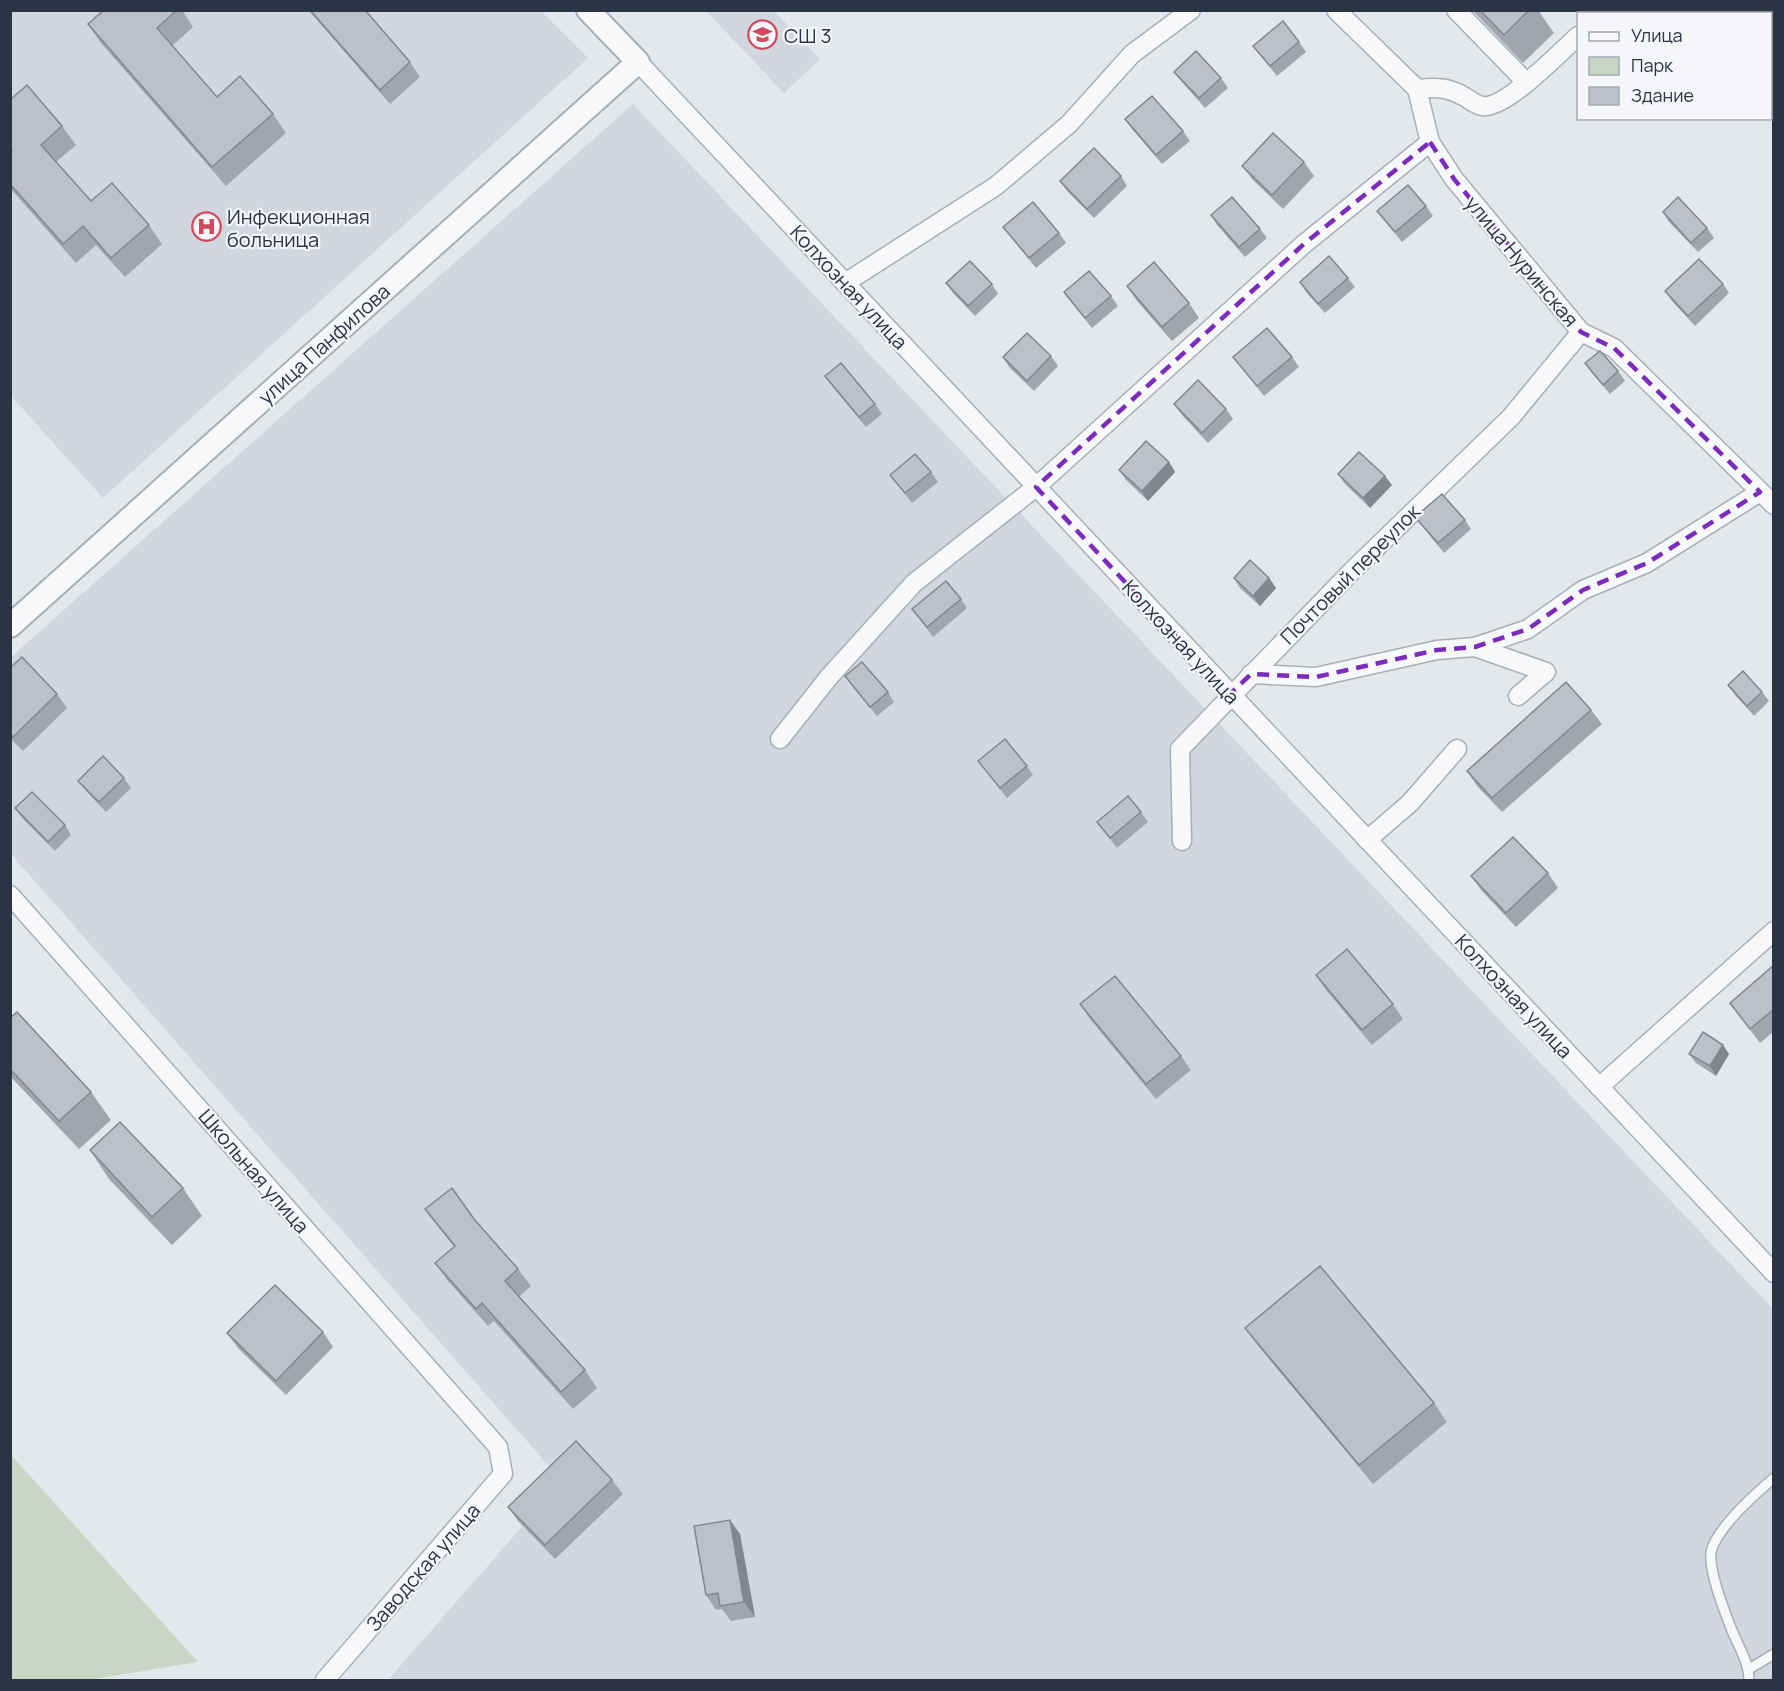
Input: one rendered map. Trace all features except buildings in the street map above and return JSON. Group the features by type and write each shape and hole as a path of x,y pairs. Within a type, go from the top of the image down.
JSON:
{"street":[{"name":"Колхозная улица","path":"588,10 1773,1273"},
{"path":"845,283 996,186 1069,124 1132,54 1191,10"},
{"path":"1336,10 1417,89 1442,86 1480,106 1500,103 1577,37"},
{"path":"1456,10 1526,82"},
{"name":"улица Панфилова","path":"10,626 638,62"},
{"name":"улица Нуринская","path":"1417,89 1430,142 1454,179 1581,332 1614,348 1773,505"},
{"path":"780,739 829,677 914,583 1036,487 1304,244 1430,142"},
{"name":"Почтовый переулок","path":"1182,841 1180,749 1230,694 1511,417 1581,332"},
{"path":"1251,674 1316,677 1437,650 1475,647 1528,629 1583,590 1647,563 1760,492"},
{"path":"1475,647 1546,672 1518,696"},
{"path":"1366,840 1410,802 1457,749"},
{"name":"Школьная улица","path":"10,895 498,1447"},
{"path":"1599,1088 1773,932"},
{"name":"Заводская улица","path":"325,1680 503,1474 498,1447"}],"lane":[{"path":"1749,1680 1749,1669 1731,1629 1713,1575 1712,1549 1728,1524 1773,1478"},
{"path":"1749,1669 1773,1654"}],"highlighted area":[{"path":"1430,142 1454,179 1581,332 1614,348 1760,492 1647,563 1583,590 1528,629 1475,647 1437,650 1316,677 1251,674 1230,694 1036,487 1304,244"}],"shaded area":[{"name":"Инфекционная больница","path":"10,11 541,11 588,58 103,498 11,396"},
{"name":"СШ 3","path":"706,11 774,11 820,59 784,93"},
{"path":"633,104 1773,1309 1773,1680 388,1680 562,1481 11,854 10,658"}],"green space":[{"path":"10,1455 198,1662 89,1680 11,1680"}],"place":[{"name":"СШ 3","path":"763,35"},
{"name":"Инфекционная больница","path":"206,227"}]}
